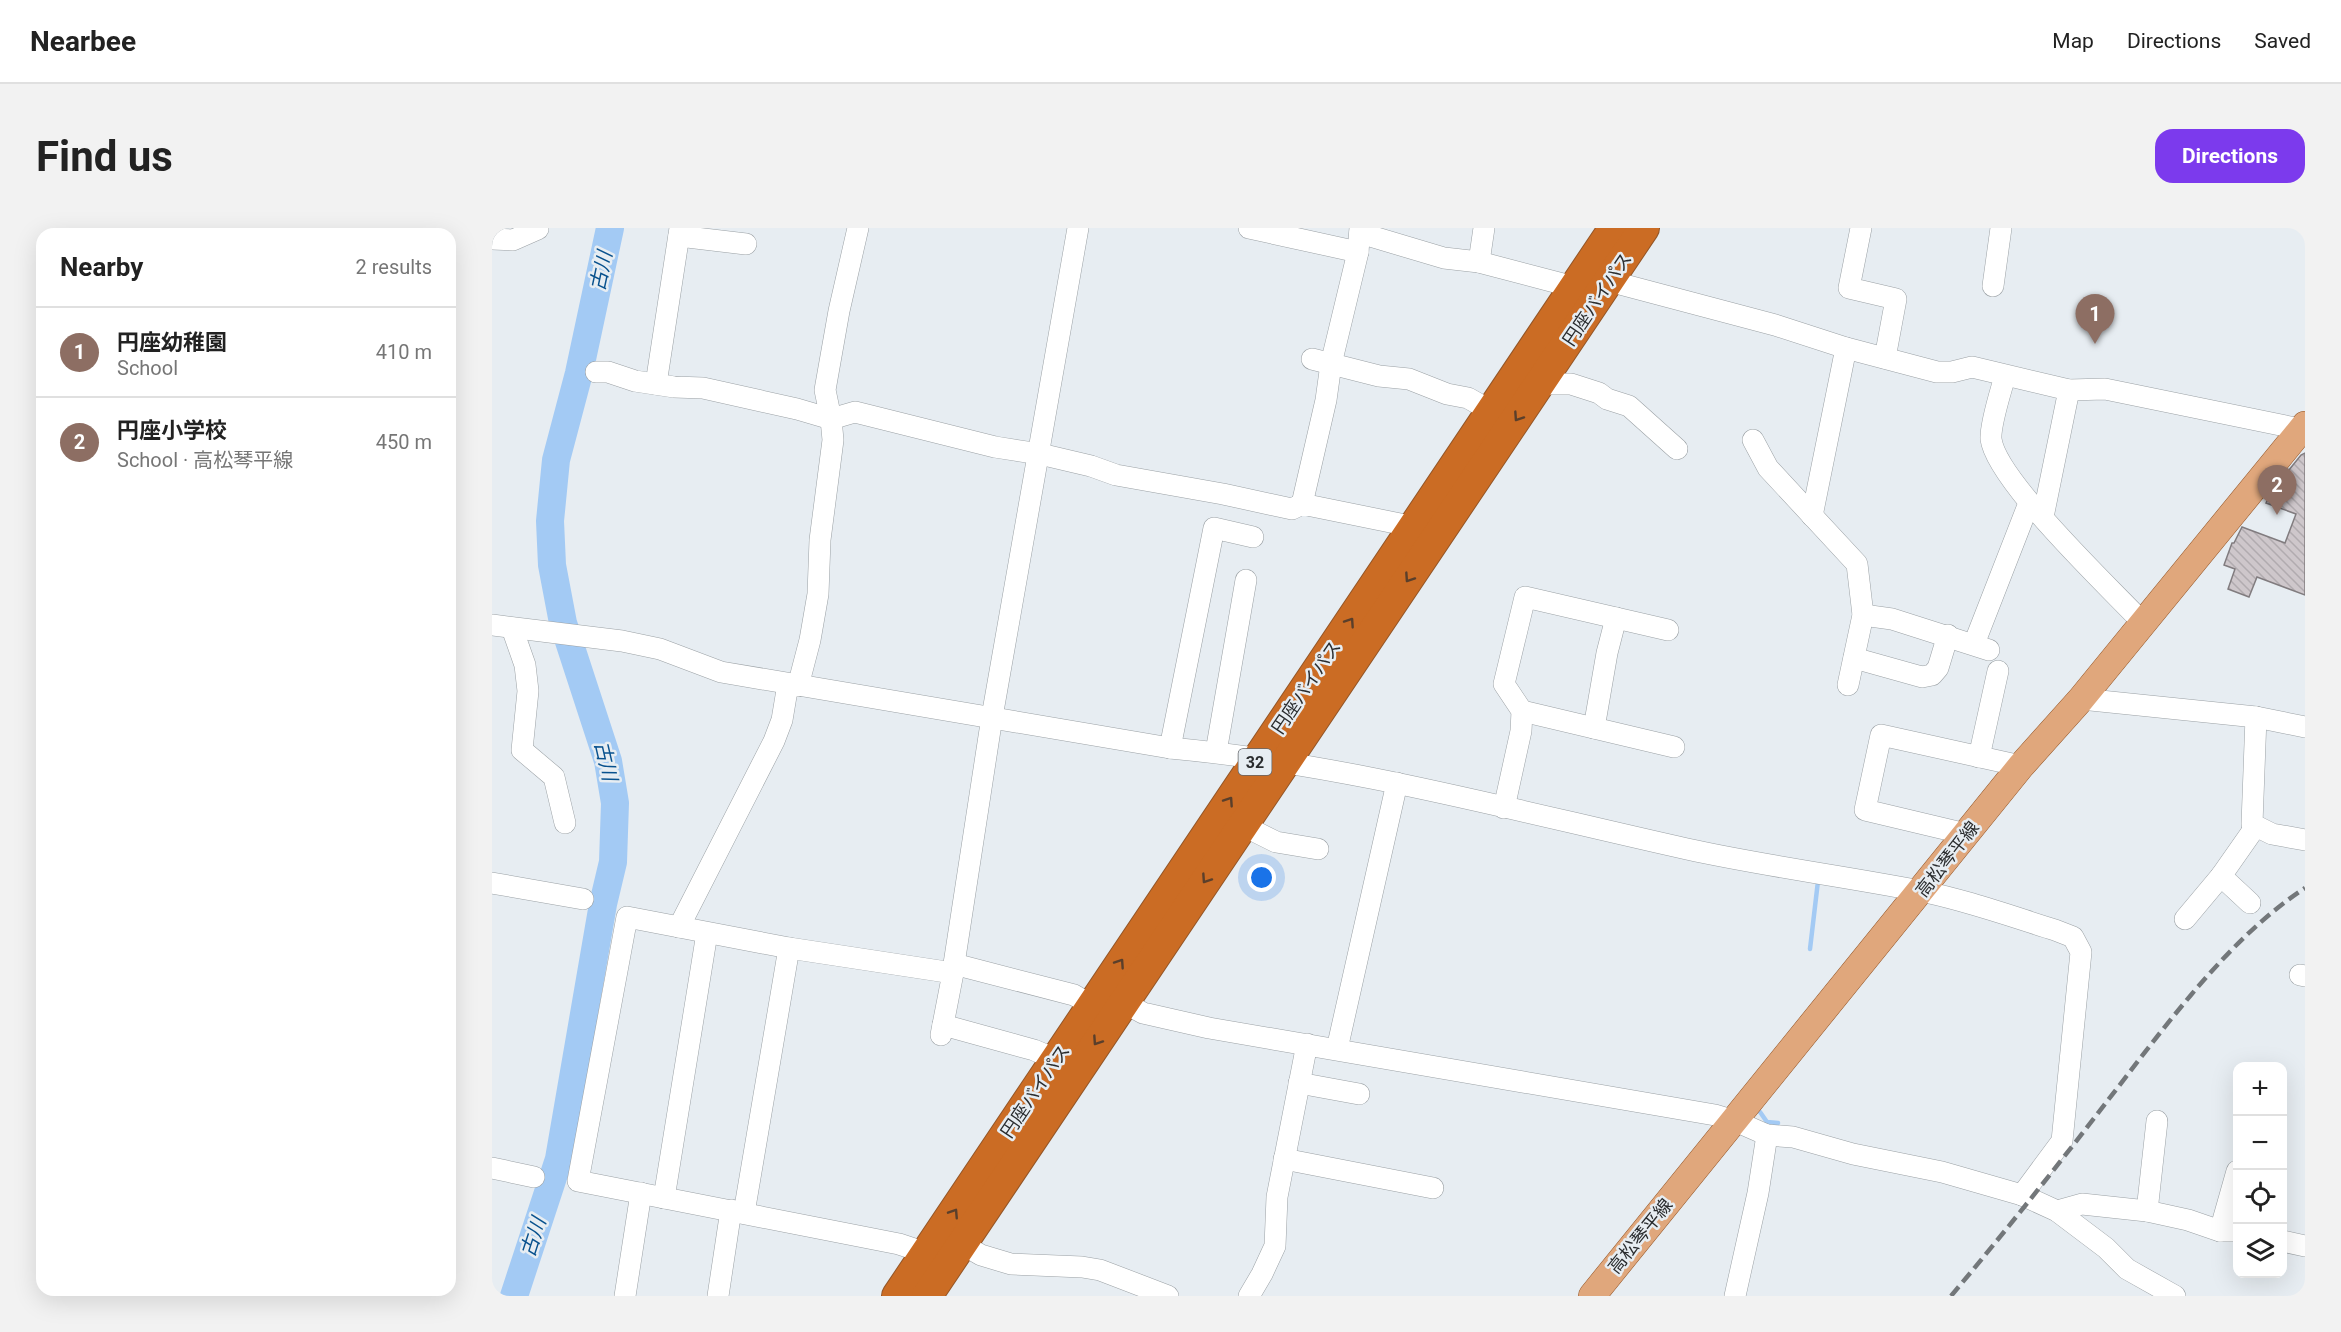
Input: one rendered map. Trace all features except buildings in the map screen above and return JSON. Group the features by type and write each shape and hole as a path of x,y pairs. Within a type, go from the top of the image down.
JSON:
{"highway":[{"name":"円座バイパス","path":"927,1296 1242,825 1270,760 1415,527 1614,228"},
{"name":"円座バイパス","path":"897,1296 1091,1005 1540,384 1644,228"},
{"path":"1091,1005 1123,1002"},
{"path":"926,1253 962,1244"}],"main road":[{"name":"高松琴平線","path":"1592,1296 2021,766 2081,699 2304,428"}],"street":[{"path":"679,927 774,741 810,640 818,594 820,540 833,440 825,390 839,311 858,228"},
{"path":"1055,1059 1034,1050 942,1030 992,717 1078,228"},
{"path":"1248,228 1359,238 1444,258 1479,262 1574,287"},
{"path":"1479,262 1484,228"},
{"path":"1861,228 1849,288 1896,299 1885,358"},
{"path":"1993,286 2001,228"},
{"path":"492,239 513,240 538,229"},
{"path":"656,384 680,232 746,244"},
{"path":"1302,504 1326,400 1322,362 1359,238"},
{"path":"1609,281 1775,325 1846,348 1937,372 1952,372 1972,367 2069,390 2105,389 2304,428"},
{"path":"1812,516 1846,348"},
{"path":"1322,362 1379,376 1409,379 1468,398 1491,411"},
{"path":"596,372 608,372 635,381 703,388 831,419 855,412 995,447 1040,454 1091,466 1116,475 1292,509 1302,504 1415,527"},
{"path":"2004,376 1991,436 1994,452 2036,510 2143,622"},
{"path":"1540,384 1571,384 1629,406 1677,449"},
{"path":"1863,615 1892,619 1981,647 2036,510 2069,390"},
{"path":"1753,440 1768,468 1857,564 1863,615 1848,685"},
{"path":"1170,748 1214,528 1254,537"},
{"path":"1216,752 1246,580"},
{"path":"1504,808 1521,731 1522,711 1504,684 1525,597 1668,630"},
{"path":"1594,728 1607,653 1616,618"},
{"path":"502,627 622,641 660,649 721,672 793,685 1170,748 1270,760 1397,783 1709,854 1921,891 2055,930 2073,937 2081,952 2062,1141 2022,1195"},
{"path":"502,627 525,665 528,691 522,750 554,777 565,823"},
{"path":"1854,658 1922,677 1932,675 1938,668 1948,635"},
{"path":"1979,757 1998,671"},
{"path":"2081,699 2256,717 2305,727"},
{"path":"1522,711 1674,747"},
{"path":"2256,717 2252,824 2272,834 2305,840"},
{"path":"1966,834 1865,810 1881,735 2021,766"},
{"path":"1337,1049 1397,783"},
{"path":"1242,825 1276,842 1318,849"},
{"path":"2185,919 2221,876 2256,826"},
{"path":"2221,876 2250,903"},
{"path":"492,884 583,899"},
{"path":"926,1253 899,1244 578,1180 627,918 789,948 953,969 1074,995 1091,1005"},
{"path":"664,1198 707,933"},
{"path":"718,1296 737,1212 789,948"},
{"path":"1123,1002 1143,1013 1209,1028 1669,1107 1735,1121 1767,1135 1793,1137 1853,1154 1942,1172 2022,1195 2057,1211 2106,1248 2127,1269 2175,1296"},
{"path":"1249,1296 1275,1246 1277,1197 1307,1044"},
{"path":"1299,1083 1359,1094"},
{"path":"2147,1211 2157,1121"},
{"path":"1735,1296 1758,1193 1767,1135"},
{"path":"1284,1159 1433,1188"},
{"path":"492,1168 534,1177"},
{"path":"625,1296 641,1193"},
{"path":"2057,1211 2082,1204 2147,1211 2229,1231 2233,1202"},
{"path":"2287,1242 2305,1246"},
{"path":"962,1244 981,1255 1011,1264 1100,1270 1167,1296"}],"waterway":[{"name":"古川","path":"514,1296 559,1159 603,904 613,862 615,803 608,761 563,623 552,565 550,521 556,460 579,373 610,228"},
{"path":"1810,949 1818,881"},
{"path":"1760,1112 1767,1122 1778,1123"}],"railway":[{"path":"1951,1296 2197,988 2249,933 2305,888"}],"place":[{"name":"円座幼稚園","path":"2095,344"},
{"name":"円座小学校","path":"2277,515"}]}
